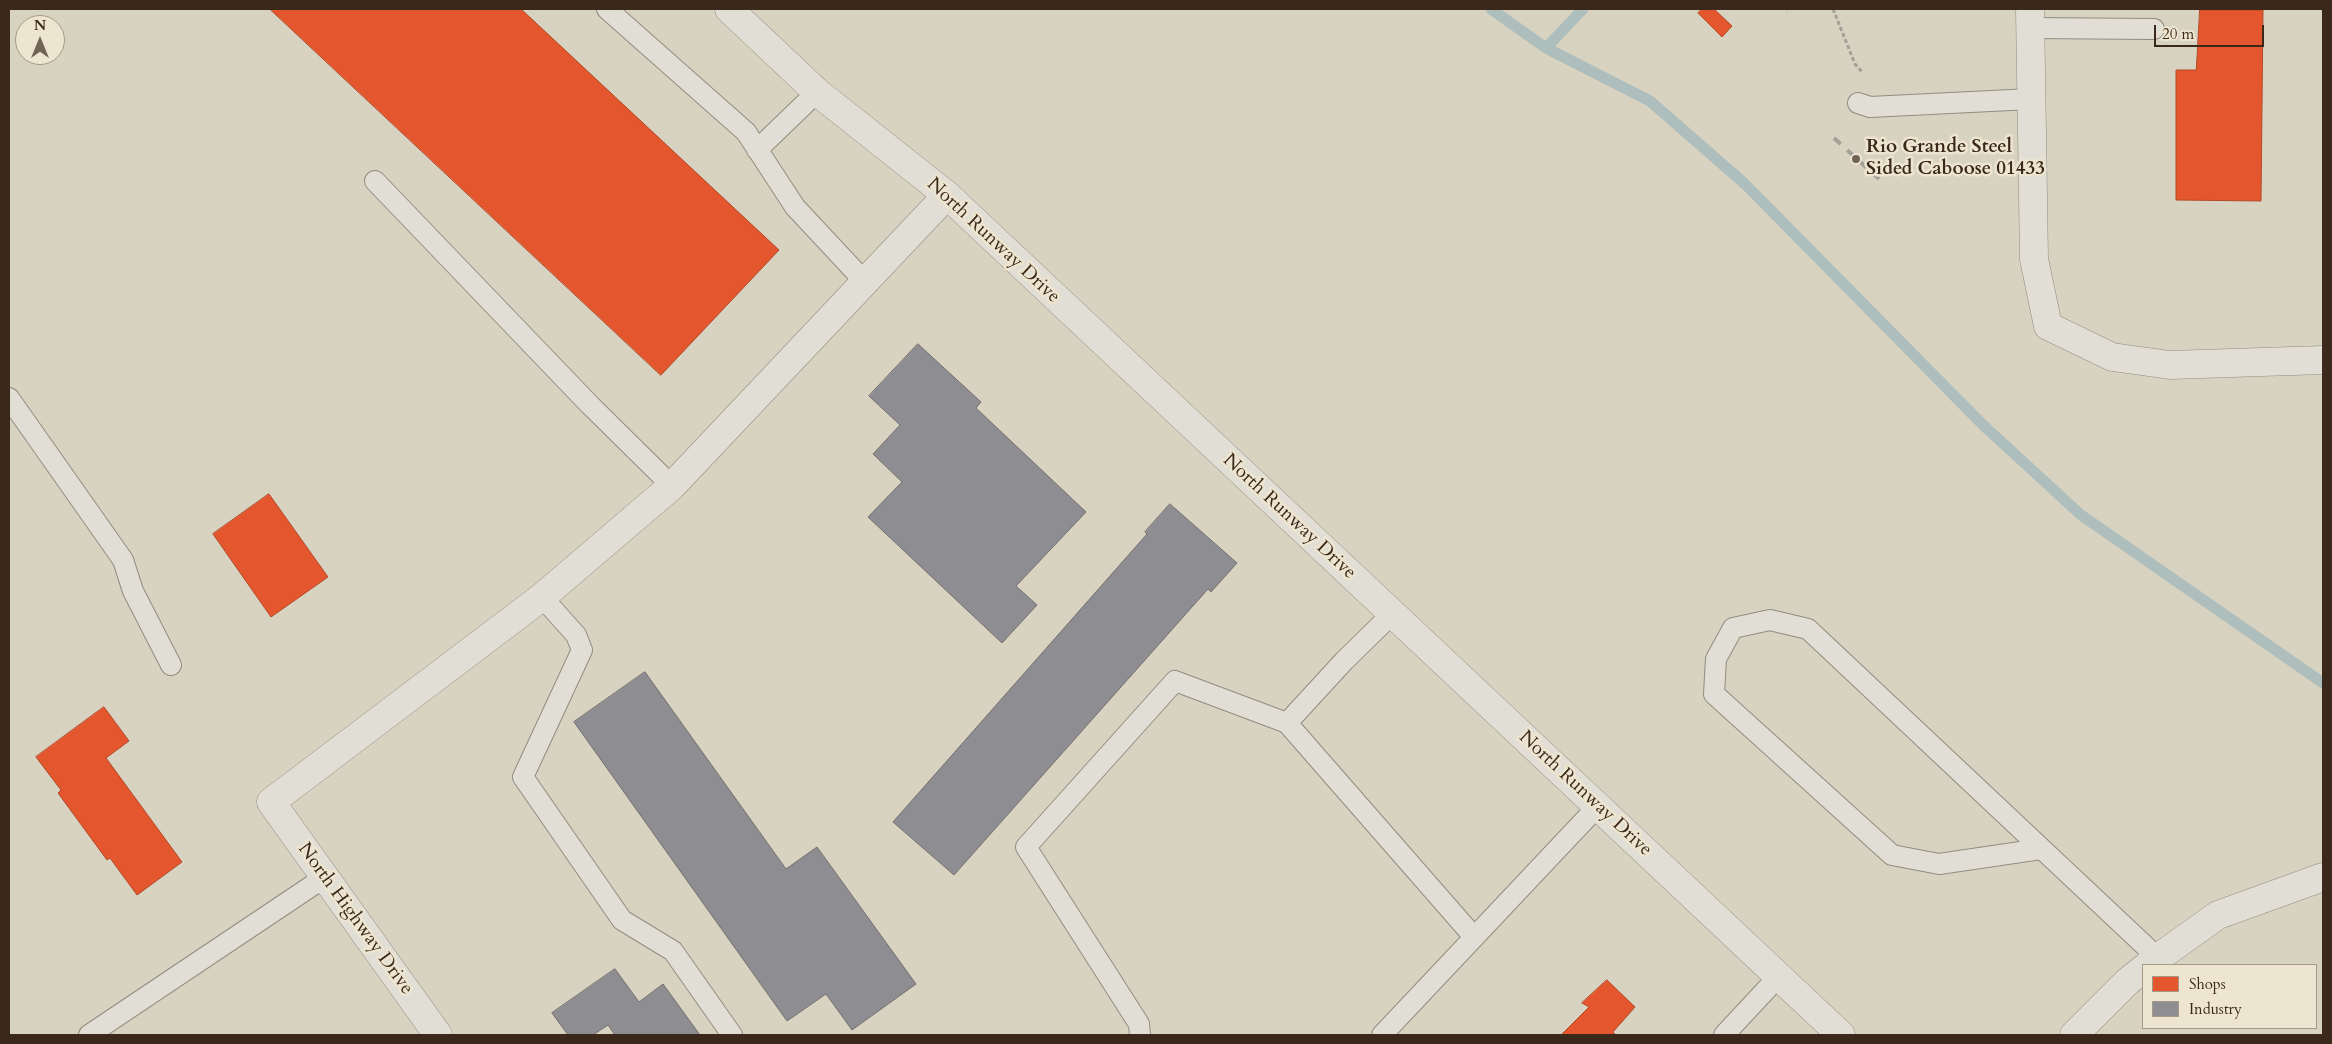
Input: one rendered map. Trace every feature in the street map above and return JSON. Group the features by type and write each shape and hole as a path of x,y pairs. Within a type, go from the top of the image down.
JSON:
{"street":[{"name":"North Runway Drive","path":"729,9 818,92 947,195 1841,1035"},
{"path":"2030,18 2034,259 2048,326 2112,357 2170,365 2323,360"},
{"path":"542,597 672,486 947,195"},
{"name":"North Highway Drive","path":"438,1035 271,802 542,597"},
{"path":"2150,964 2218,915 2323,876"},
{"path":"2074,1035 2127,982 2142,970"}],"lane":[{"path":"607,9 746,132 795,207 865,282"},
{"path":"2030,18 2154,29"},
{"path":"757,150 818,92"},
{"path":"1858,103 1870,106 2031,98"},
{"path":"375,181 589,404 672,486"},
{"path":"9,398 123,560 134,591 171,665"},
{"path":"542,597 576,636 582,650 523,777 622,920 673,951 732,1035"},
{"path":"1287,723 1344,661 1392,614"},
{"path":"2041,848 1939,864 1892,855 1714,694 1716,659 1733,628 1770,620 1808,629 2041,848 2150,964"},
{"path":"1140,1035 1139,1024 1026,847 1175,681 1287,723 1474,937"},
{"path":"1382,1035 1598,806"},
{"path":"89,1035 325,877"},
{"path":"1724,1035 1779,976"}],"path":[{"path":"1833,9 1855,64 1866,76 1858,103"}],"building: Shops":[{"path":"270,9 521,9 779,250 661,375"},
{"path":"1702,9 1714,9 1732,26 1722,37 1698,13"},
{"path":"2200,10 2263,10 2261,201 2176,200 2176,70 2196,70"},
{"path":"269,494 328,577 271,617 213,534"},
{"path":"104,707 129,741 106,758 182,862 137,895 110,858 107,860 58,793 61,790 36,757"},
{"path":"1607,980 1635,1007 1613,1032 1616,1035 1561,1035 1589,1007 1582,1003"}],"building: Industry":[{"path":"918,344 981,402 976,408 1086,512 1016,586 1037,605 1002,643 868,517 902,482 873,454 900,425 869,396"},
{"path":"1170,504 1237,563 1211,592 1208,589 954,875 893,822 1147,534 1145,532"},
{"path":"645,672 786,869 817,847 916,984 852,1030 826,994 787,1021 574,722"},
{"path":"615,969 639,1002 663,984 700,1035 615,1035 608,1025 593,1035 568,1035 552,1013"}],"waterway":[{"path":"1491,9 1546,48 1650,101 1745,184 1983,425 2081,515 2323,683"},
{"path":"1546,48 1583,9"}],"railway":[{"path":"1834,138 1879,179"}],"place":[{"name":"Rio Grande Steel Sided Caboose 01433","path":"1856,159"}]}
